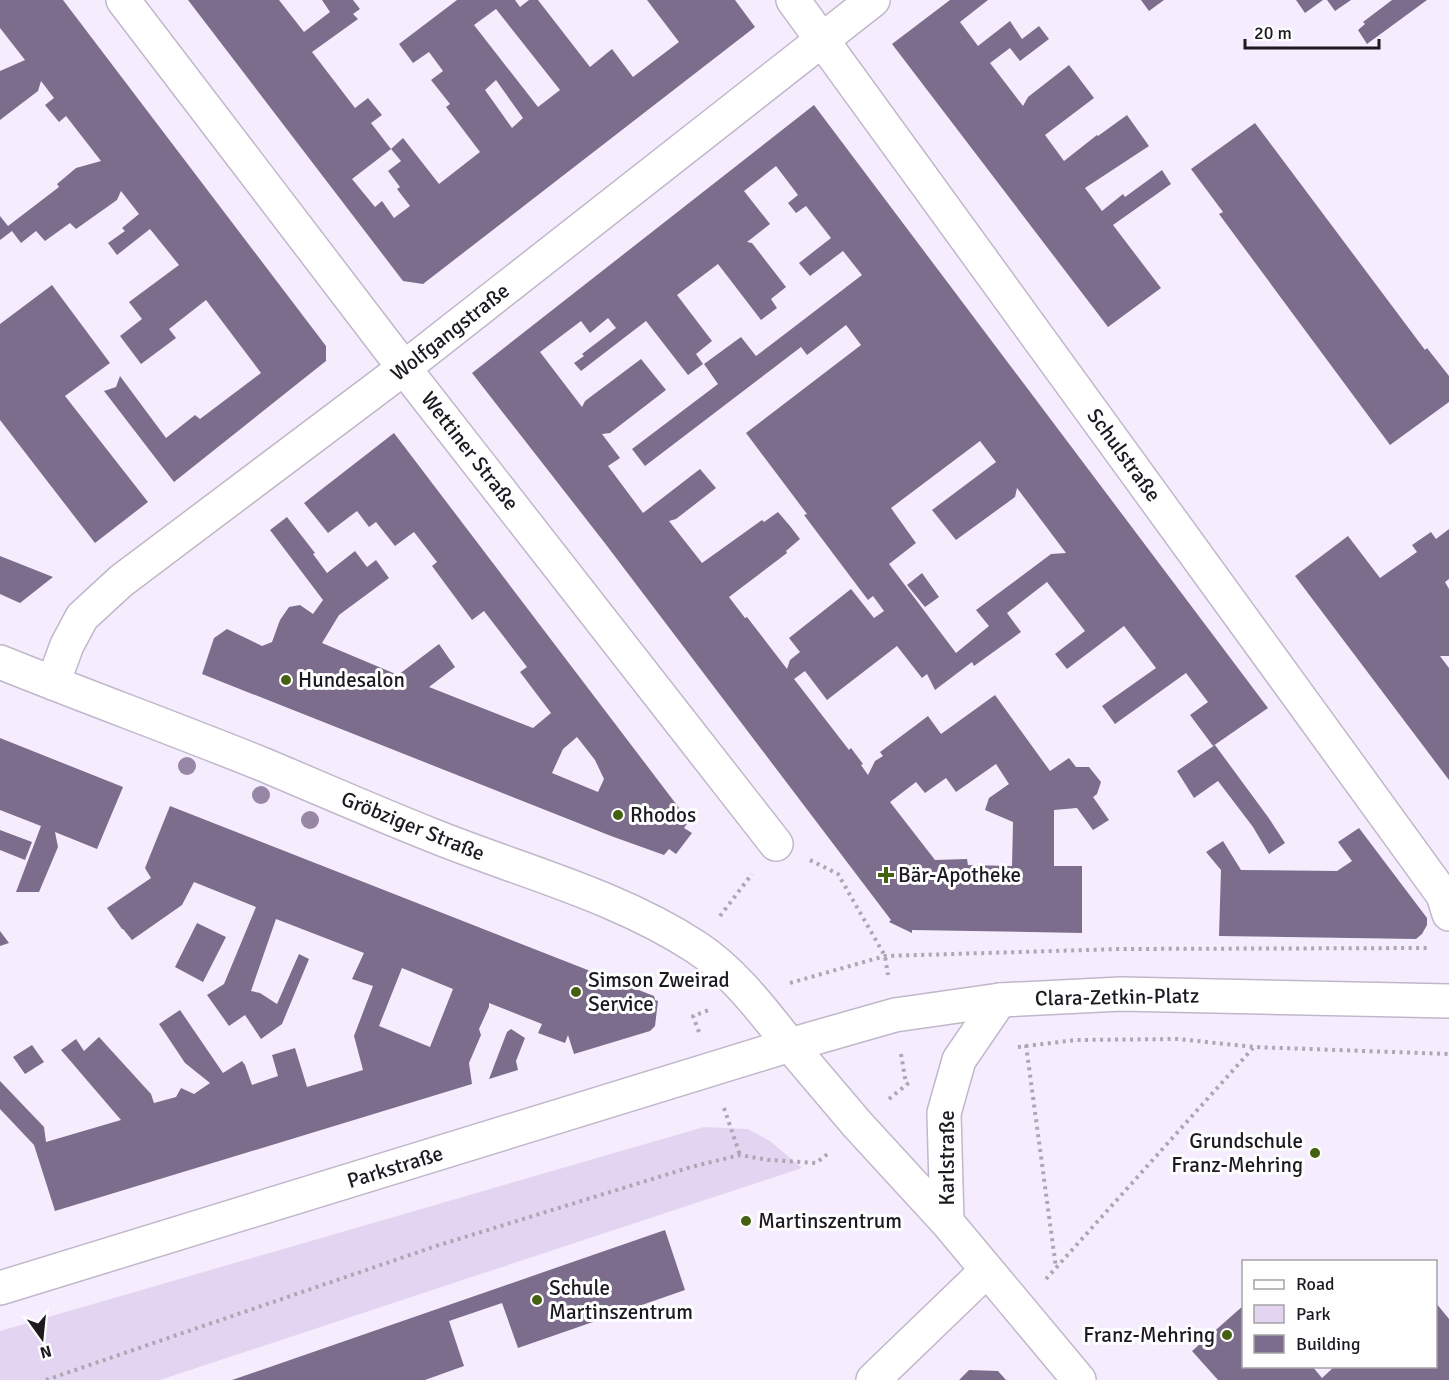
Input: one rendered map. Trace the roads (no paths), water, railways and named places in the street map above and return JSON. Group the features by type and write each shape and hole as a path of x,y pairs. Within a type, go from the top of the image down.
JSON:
{"street":[{"name":"Wettiner Straße","path":"123,0 404,368 776,844"},
{"name":"Schulstraße","path":"793,0 1443,895 1449,914"},
{"name":"Wolfgangstraße","path":"53,684 67,645 82,617 121,581 404,368 873,0"},
{"name":"Gröbziger Straße","path":"0,662 262,764 435,837 600,898 652,922 696,947 715,962 749,995 790,1045"},
{"name":"Clara-Zetkin-Platz","path":"790,1045 895,1015 1000,1000 1121,994 1449,1001"},
{"path":"1449,996 1449,1001"},
{"name":"Karlstraße","path":"947,1222 944,1113 959,1060 1000,1000"},
{"name":"Parkstraße","path":"0,1288 790,1045"},
{"name":"Karlstraße","path":"790,1045 947,1222 1079,1380"},
{"path":"873,1380 986,1271"}],"place":[{"name":"Hundesalon","path":"286,680"},
{"name":"Rhodos","path":"618,815"},
{"name":"Bär-Apotheke","path":"886,875"},
{"name":"Simson Zweirad Service","path":"576,992"},
{"name":"Grundschule Franz-Mehring","path":"1315,1153"},
{"name":"Martinszentrum","path":"746,1221"},
{"name":"Schule Martinszentrum","path":"537,1300"},
{"name":"Franz-Mehring","path":"1227,1335"}]}
